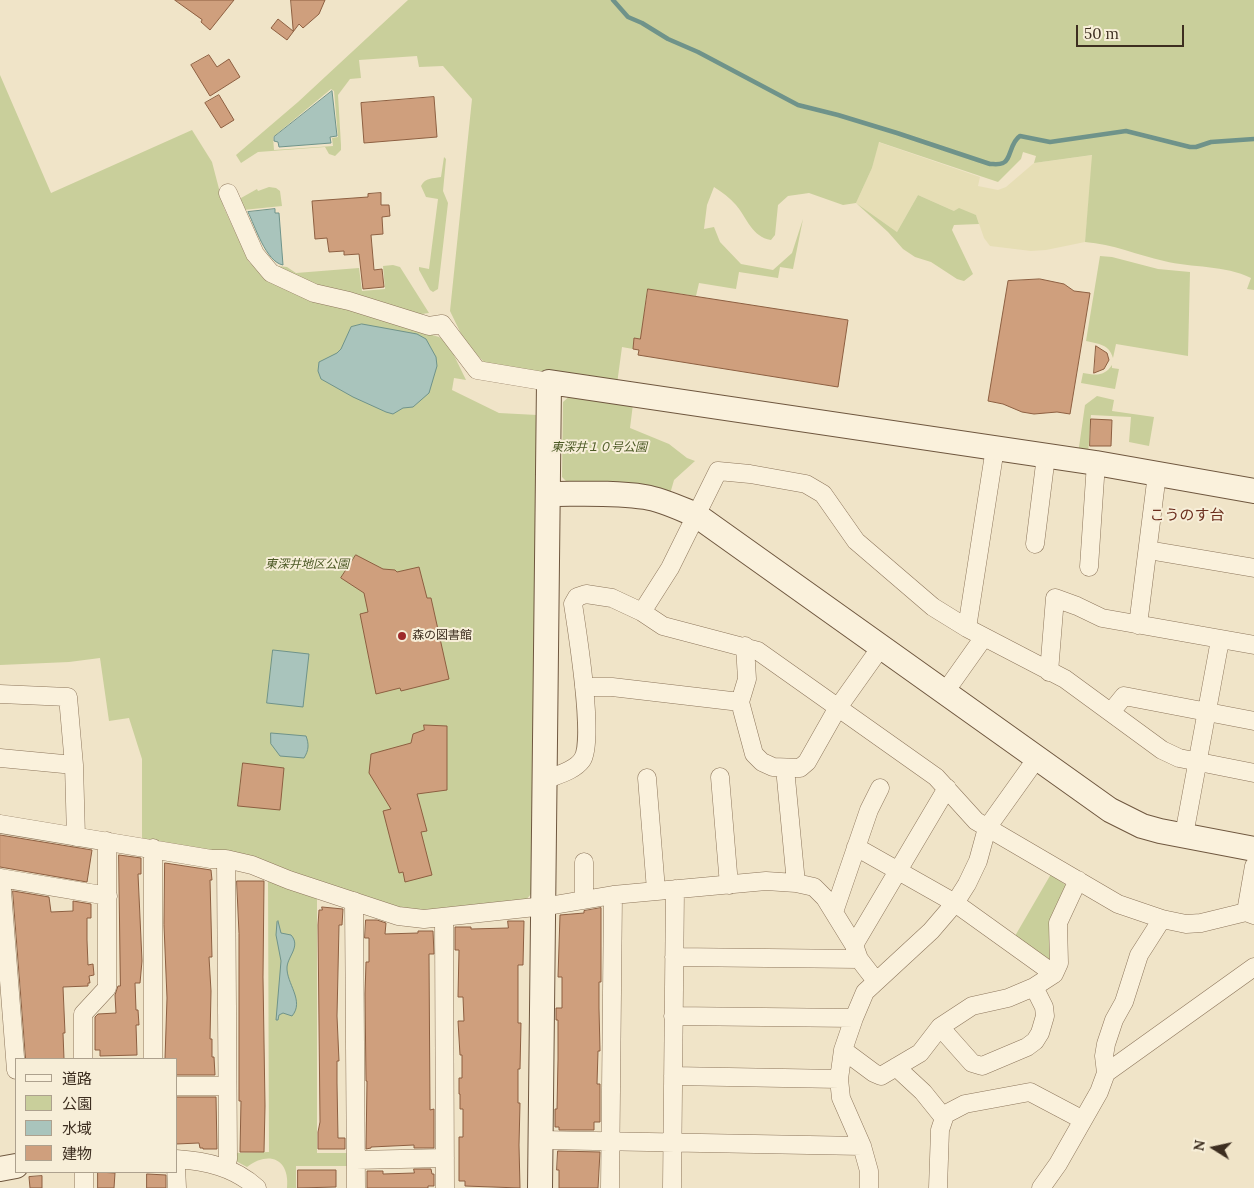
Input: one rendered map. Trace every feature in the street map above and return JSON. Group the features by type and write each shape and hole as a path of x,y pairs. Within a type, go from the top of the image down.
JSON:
{"street":[{"path":"228,193 255,254 271,273 314,293 349,301 429,326 442,324 477,370 1096,463 1254,491"},
{"path":"540,1188 549,382"},
{"path":"967,628 995,448"},
{"path":"1035,544 1046,456"},
{"path":"1089,567 1096,463"},
{"path":"642,612 670,568 718,471 750,474 806,484 823,494 856,541 933,607 967,628 1065,679 1162,750 1179,758 1254,773"},
{"path":"1138,625 1157,474"},
{"path":"548,494 607,494 646,498 667,503 696,516 1110,810 1142,826 1254,849"},
{"path":"1148,550 1254,568"},
{"path":"546,780 573,768 583,759 587,746 584,676 573,604 577,597 586,594 612,598 642,612 663,626 745,646 758,651 936,777 976,821 1118,904 1162,919 1186,924 1250,914 1254,866"},
{"path":"1049,672 1055,598 1102,618 1254,646"},
{"path":"945,692 984,637"},
{"path":"1184,835 1220,640"},
{"path":"745,646 747,679 740,702 754,754 762,762 774,767 784,768 800,768 807,762 838,709 881,647"},
{"path":"584,687 612,687 740,702"},
{"path":"0,694 68,697 74,765 76,837"},
{"path":"1110,712 1124,696 1254,721"},
{"path":"0,758 74,765"},
{"path":"869,1188 869,1171 862,1146 843,1105 839,1079 843,1050 854,1018 865,992 931,931 954,903 967,884 978,861 986,828 1038,758"},
{"path":"784,768 796,883"},
{"path":"720,777 729,885"},
{"path":"647,778 656,890"},
{"path":"834,912 869,810 880,788"},
{"path":"856,952 898,870 947,788"},
{"path":"0,824 211,859 226,859 252,865 289,880 398,916 424,919 656,890 766,881 796,883 814,887 834,912 856,952 876,981"},
{"path":"84,1058 83,1014 107,988 107,841"},
{"path":"856,847 954,903 1054,974"},
{"path":"153,848 153,1058"},
{"path":"225,1168 228,1159 226,1086 226,859"},
{"path":"584,862 584,900"},
{"path":"15,1058 0,878 108,896"},
{"path":"843,1050 874,1073 882,1076 920,1053 940,1027 972,1006 1008,998 1054,974 1059,962 1058,923 1078,880"},
{"path":"672,1188 675,889"},
{"path":"610,1188 613,895"},
{"path":"354,901 356,1188"},
{"path":"444,918 445,1188"},
{"path":"1041,1188 1058,1164 1100,1092 1106,1073 1104,1056 1114,1020 1124,1002 1139,955 1162,919"},
{"path":"674,956 856,952"},
{"path":"1106,1073 1254,968"},
{"path":"940,1027 972,1063 982,1066 1027,1047 1035,1041 1040,1033 1045,1016 1044,1008 1034,986"},
{"path":"673,1016 854,1018"},
{"path":"896,1067 923,1092 944,1118 940,1130 938,1188"},
{"path":"673,1076 839,1079"},
{"path":"178,1086 226,1086"},
{"path":"942,1116 965,1104 1030,1092 1083,1120"},
{"path":"540,1140 862,1146"},
{"path":"356,1160 445,1158"},
{"path":"178,1159 210,1163 225,1168 246,1179 257,1188"},
{"path":"0,1169 15,1166"},
{"path":"84,1173 84,1188"},
{"path":"176,1173 177,1188"}],"shaded area":[{"path":"878,142 980,177 978,186 998,190 1006,187 1034,163 1093,155 1085,242 1031,251 990,246 984,238 976,215 954,211 918,195 897,232 856,203 872,168"}],"green space":[{"path":"408,0 1254,0 1254,290 1247,289 1251,278 1241,274 1154,259 1105,245 1085,242 1092,155 1034,163 1036,156 1023,152 1021,159 998,182 879,142 872,168 856,203 843,205 809,193 788,196 778,205 775,235 771,240 764,238 754,231 734,202 714,187 707,205 704,229 714,227 720,242 741,264 773,270 792,253 803,219 793,269 780,267 778,278 739,272 736,289 699,283 696,296 648,289 640,339 634,338 633,349 622,347 617,384 486,364 466,344 450,311 472,99 443,66 419,67 417,56 359,60 361,78 350,79 338,95 341,150 335,156 329,154 325,147 258,152 241,163 236,155 298,102","holes":["331,89 334,91 338,137 332,138 333,146 274,150 273,137"]},
{"name":"東深井地区公園","path":"0,75 51,193 192,130 212,162 224,208 249,262 268,277 347,309 439,337 448,343 466,380 454,378 452,390 499,413 537,415 531,894 525,901 423,913 401,909 142,840 142,759 129,718 109,721 100,658 69,662 0,665"},
{"path":"444,157 446,159 443,191 448,203 438,289 433,292 430,290 419,267 429,269 438,199 426,197 421,186 427,180 441,177"},
{"path":"269,187 280,191 282,206 243,210 240,202 241,198 257,189 258,191"},
{"path":"918,195 954,211 959,208 976,215 979,224 954,225 952,230 973,274 964,281 957,279 931,262 915,257 903,249 888,232 856,203 897,232"},
{"path":"1100,256 1112,257 1158,269 1190,272 1188,356 1116,344 1113,358 1106,347 1086,341"},
{"path":"393,265 400,267 429,313 414,315 314,287 276,267 287,267 296,273 359,268 362,291 385,289 383,266"},
{"path":"1112,365 1112,368 1119,369 1115,389 1081,383 1083,373 1095,375 1106,372"},
{"name":"東深井１０号公園","path":"572,394 633,404 630,428 669,444 687,458 695,461 674,480 670,494 569,484 562,477 563,402"},
{"path":"1097,396 1114,400 1112,411 1154,417 1149,446 1129,442 1131,417 1091,415 1088,455 1078,454 1085,405"},
{"path":"1051,874 1071,889 1052,964 1015,936"},
{"path":"268,880 317,896 317,1153 349,1153 349,1166 296,1166 296,1188 287,1188 285,1170 276,1160 263,1159 247,1167 234,1160 234,1153 269,1152"}],"water":[{"path":"332,91 337,136 330,137 331,143 279,147 278,142 274,141 274,137"},
{"path":"275,209 275,213 279,213 283,265 266,251 248,212"},
{"path":"362,324 417,334 426,339 436,357 437,366 429,393 413,407 403,408 393,414 386,412 353,397 321,379 318,371 319,362 337,353 341,349 351,327"},
{"path":"273,650 309,654 303,707 267,703"},
{"path":"271,733 306,736 308,747 304,758 280,756 271,744"},
{"path":"278,921 281,933 291,935 295,943 288,963 287,973 297,1004 292,1016 283,1013 276,1020 281,961 276,935"}],"building":[{"path":"175,0 234,0 210,30 201,22 202,20"},
{"path":"291,0 325,0 319,14 303,28 299,24 287,40 271,28 278,19 293,31"},
{"path":"209,55 217,67 229,59 240,77 210,96 191,65"},
{"path":"219,95 234,120 221,128 205,103"},
{"path":"434,97 437,137 364,143 361,103"},
{"path":"381,193 381,205 389,205 390,216 382,217 383,234 371,235 374,270 382,269 384,287 363,289 359,254 344,255 344,251 329,252 327,238 315,239 312,201 368,197 368,194"},
{"path":"1040,279 1064,284 1074,291 1090,293 1070,414 1057,412 1034,414 988,401 1008,281"},
{"path":"648,289 848,320 838,387 638,355 639,350 633,349 634,338 640,339"},
{"path":"1096,346 1107,353 1109,360 1104,369 1094,373"},
{"path":"1091,419 1112,420 1111,446 1090,446"},
{"name":"森の図書館","path":"356,555 383,569 395,570 397,572 419,567 427,598 431,598 449,679 401,691 400,688 376,694 360,614 368,612 364,593 341,578"},
{"path":"424,725 447,726 447,790 417,794 427,831 421,832 432,875 405,882 403,872 399,873 383,811 391,809 369,773 371,754 411,743 413,734 424,730"},
{"path":"243,763 284,768 280,810 238,806"},
{"path":"0,835 92,850 87,882 0,867"},
{"path":"119,855 141,858 141,874 138,874 142,961 140,983 135,983 136,1010 138,1010 139,1025 136,1025 137,1055 100,1056 100,1050 95,1050 95,1017 98,1014 116,1013 115,995 118,986 120,986"},
{"path":"165,863 211,870 212,957 209,957 211,991 210,1039 212,1039 215,1075 178,1075 178,1058 165,1058 167,998 164,925"},
{"path":"237,881 264,881 264,1152 240,1152 241,1101 239,1101 239,934"},
{"path":"13,891 49,897 51,912 73,911 73,901 91,904 91,918 87,918 88,965 93,964 94,975 89,976 90,983 88,983 88,986 63,987 64,1058 26,1058"},
{"path":"322,907 343,909 342,925 339,925 337,1016 339,1061 337,1061 337,1083 338,1138 345,1138 345,1149 318,1149 320,1122 318,925 319,910 322,910"},
{"path":"601,908 600,1051 598,1051 597,1084 600,1084 600,1122 594,1122 594,1130 559,1130 559,1127 555,1127 555,1109 557,1109 558,1059 558,1020 556,1020 556,1008 562,1008 562,977 558,977 560,915 584,913 584,911"},
{"path":"366,920 377,920 386,923 385,934 433,931 434,954 429,954 430,1110 434,1109 434,1148 414,1148 414,1145 371,1147 366,1149 365,994 366,962 369,962 369,938 365,938"},
{"path":"508,921 524,921 523,965 518,965 518,1023 521,1023 520,1069 518,1069 520,1188 465,1186 465,1181 459,1181 459,1137 463,1137 463,1109 460,1109 459,1094 459,1078 462,1078 462,1055 460,1055 458,1021 464,1021 463,997 458,997 459,950 455,950 455,927 471,927 471,929 508,928"},
{"path":"178,1097 216,1097 217,1149 200,1148 199,1143 178,1144"},
{"path":"558,1151 600,1152 598,1188 559,1188 559,1170 557,1170"},
{"path":"414,1169 431,1169 432,1174 434,1174 434,1186 428,1186 428,1188 367,1188 367,1171 383,1171 383,1174 414,1173"},
{"path":"298,1170 336,1170 336,1187 298,1188"},
{"path":"98,1173 115,1173 114,1188 98,1188"},
{"path":"147,1174 166,1175 166,1188 147,1188"},
{"path":"42,1176 42,1188 30,1188 29,1177"}],"waterway":[{"path":"613,0 628,17 798,105 897,133 990,164 1000,164 1006,161 1014,142 1020,136 1050,142 1126,131 1190,147 1211,142 1254,139"}],"place":[{"name":"森の図書館","path":"402,636"}],"district":[{"name":"こうのす台","path":"1187,516"}]}
